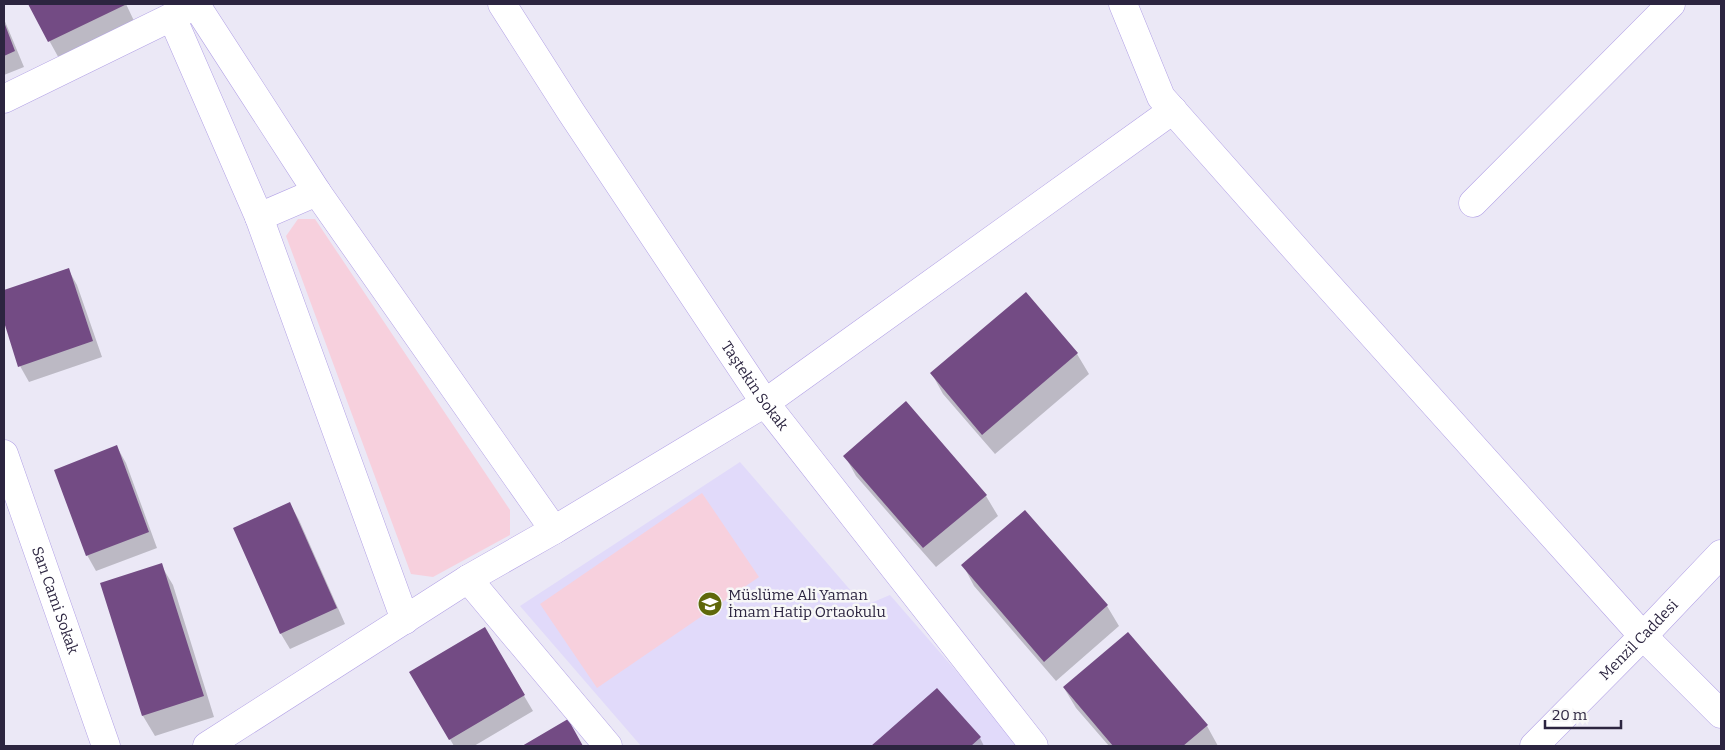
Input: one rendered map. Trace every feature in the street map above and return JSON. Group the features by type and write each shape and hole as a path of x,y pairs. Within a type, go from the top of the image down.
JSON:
{"street":[{"name":"Taştekin Sokak","path":"502,4 571,112 765,403 1034,746"},
{"path":"1123,4 1161,97 1643,636 1721,714"},
{"path":"1472,204 1671,4"},
{"path":"188,9 554,530"},
{"path":"4,99 188,9"},
{"path":"188,9 259,217 406,620"},
{"path":"207,746 468,579 554,530 765,403 1172,110"},
{"path":"259,217 317,192"},
{"name":"Sarı Cami Sokak","path":"4,454 106,746"},
{"name":"Menzil Caddesi","path":"1534,746 1721,554"},
{"path":"468,579 608,746"}],"shaded area":[{"path":"298,219 315,219 510,510 510,535 433,577 411,574 286,236"},
{"name":"Müslüme Ali Yaman İmam Hatip Ortaokulu","path":"740,462 858,599 871,603 890,595 1017,741 1016,746 641,746 520,606"},
{"path":"702,493 759,577 597,688 540,604"}],"building":[{"path":"28,4 127,4 48,42"},
{"path":"4,22 15,51 4,56"},
{"path":"69,268 93,341 18,367 4,322 4,290"},
{"path":"1026,292 1078,353 982,435 930,373"},
{"path":"906,401 987,495 923,548 843,456"},
{"path":"117,445 149,532 86,556 54,470"},
{"path":"290,502 337,608 280,634 233,528"},
{"path":"1025,510 1108,605 1044,662 961,565"},
{"path":"162,563 204,696 142,716 100,583"},
{"path":"485,627 525,695 449,740 409,672"},
{"path":"1128,632 1208,725 1183,746 1113,746 1063,687"},
{"path":"937,688 981,737 971,746 871,746"},
{"path":"568,719 583,746 522,746"}],"place":[{"name":"Müslüme Ali Yaman İmam Hatip Ortaokulu","path":"710,604"}]}
